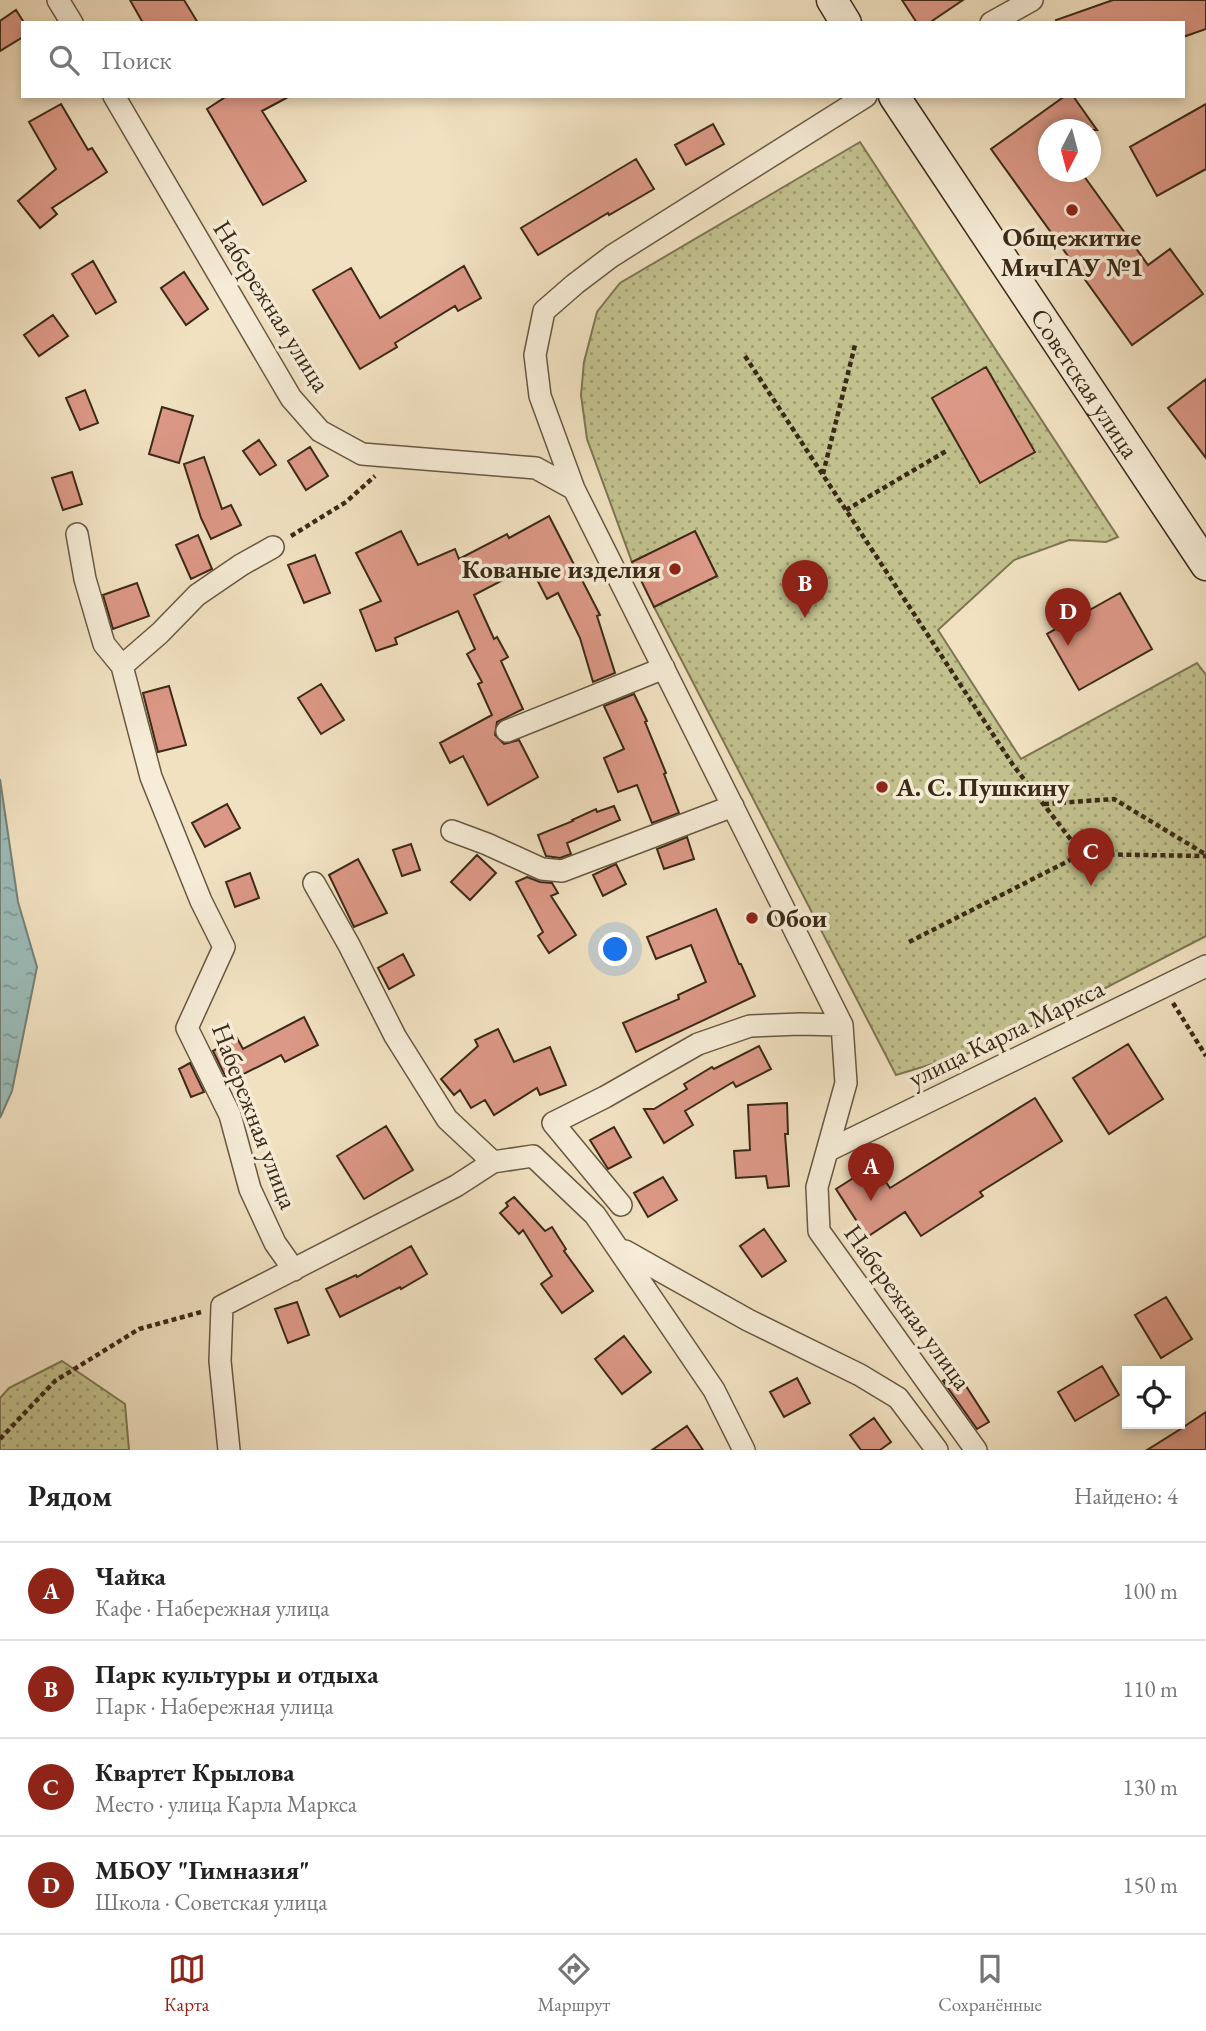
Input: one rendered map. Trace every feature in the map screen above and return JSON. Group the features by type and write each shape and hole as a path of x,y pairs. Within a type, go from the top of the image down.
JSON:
{"main road":[{"path":"832,0 845,21"},
{"name":"Советская улица","path":"895,98 1206,565"}],"street":[{"path":"58,0 71,21"},
{"path":"995,21 1032,0"},
{"name":"Набережная улица","path":"115,98 291,398 320,431 362,454 536,468 575,489 842,1025 845,1083 829,1150 817,1186 819,1231 976,1450"},
{"path":"575,489 540,396 535,355 544,311 612,256 863,98"},
{"name":"Набережная улица","path":"77,534 85,579 104,644 122,666 151,777 201,901 224,947 187,1028 230,1115 250,1189 275,1243 294,1270"},
{"path":"122,666 197,596 241,565 273,547"},
{"path":"507,731 664,668"},
{"path":"452,831 542,869 562,871 733,806"},
{"path":"314,883 395,1036 447,1119 493,1162"},
{"name":"улица Карла Маркса","path":"829,1150 1206,965"},
{"path":"621,1205 554,1124 698,1044 750,1026 842,1025"},
{"path":"229,1450 220,1361 222,1306 456,1186 493,1162 533,1156 595,1215 619,1247 714,1390 744,1450"},
{"path":"619,1247 748,1320 860,1375 898,1398 937,1450"}],"path":[{"path":"822,475 855,345"},
{"path":"745,356 1013,765 1082,854"},
{"path":"846,510 948,450"},
{"path":"273,547 346,502 396,456"},
{"path":"1043,804 1114,799 1206,855"},
{"path":"909,942 1082,854 1206,855"},
{"path":"1163,988 1206,1056"},
{"path":"0,1439 55,1381 139,1329 222,1306"}],"shaded area":[{"path":"860,142 1118,537 1106,542 1069,540 1014,560 938,630 1021,759 1197,663 1206,675 1206,936 995,1045 896,1075 654,607 717,576 695,532 632,562 587,439 581,395 584,362 597,312 620,283"},
{"path":"62,1361 125,1404 129,1450 0,1450 0,1398 9,1388"}],"water":[{"path":"0,779 18,902 37,967 12,1091 0,1118"}],"building":[{"path":"130,0 184,0 197,21 142,21"},
{"path":"902,0 963,0 932,21 916,21"},
{"path":"1113,0 1206,0 1206,29 1185,36 1185,21 1056,20"},
{"path":"16,10 23,21 21,38 0,51 0,21"},
{"path":"224,98 286,98 262,111 306,181 263,205 207,109"},
{"name":"Общежитие МичГАУ №1","path":"1062,98 1074,98 1089,119 1038,119 1038,182 1088,182 1148,265 1170,249 1203,294 1132,345 991,149"},
{"path":"61,104 88,150 92,148 107,172 52,208 57,214 40,228 18,201 56,169 29,122"},
{"path":"1206,104 1206,169 1157,196 1130,147"},
{"path":"713,124 724,144 686,165 675,145"},
{"path":"636,159 654,189 538,255 521,228"},
{"path":"93,261 116,302 96,314 72,274"},
{"path":"464,266 481,298 458,311 455,306 395,343 397,347 360,369 313,290 351,268 380,318"},
{"path":"184,272 208,309 186,325 161,288"},
{"path":"53,315 68,336 39,356 24,335"},
{"path":"986,367 1035,452 980,483 932,398"},
{"path":"1206,379 1206,458 1168,408"},
{"path":"85,390 98,423 80,430 66,398"},
{"path":"162,407 193,416 179,463 149,454"},
{"path":"259,440 276,465 260,475 243,451"},
{"path":"310,447 328,476 306,490 288,461"},
{"path":"204,457 222,509 231,505 241,525 211,539 201,518 184,464"},
{"path":"72,472 82,504 63,510 52,478"},
{"path":"549,516 600,615 597,616 615,673 593,682 580,638 558,593 547,599 530,566 474,595 494,639 497,637 508,657 501,661 523,709 497,722 495,735 504,744 519,740 538,777 488,805 463,756 450,763 440,743 492,715 478,684 482,682 467,654 475,649 458,611 395,638 397,644 376,651 360,610 381,601 356,553 401,531 418,565 455,549 459,559 507,534 509,538"},
{"name":"Кованые изделия","path":"695,531 717,576 654,607 632,562"},
{"path":"198,535 212,569 191,579 176,545"},
{"path":"315,555 330,593 304,603 288,565"},
{"path":"137,583 149,616 113,629 103,595"},
{"path":"1120,593 1152,649 1079,690 1047,634"},
{"path":"321,684 344,720 321,734 298,698"},
{"path":"169,686 186,745 158,752 143,693"},
{"path":"634,694 647,721 645,722 679,813 652,823 637,785 618,792 604,758 624,749 604,706"},
{"path":"227,804 240,828 205,847 192,823"},
{"path":"614,806 620,820 567,843 571,854 560,858 546,856 538,835 596,809 597,812"},
{"path":"687,837 694,859 664,869 657,849"},
{"path":"411,844 420,870 402,876 393,850"},
{"path":"477,855 496,873 470,900 451,882"},
{"path":"358,859 387,913 354,927 329,875"},
{"path":"616,864 626,884 603,896 593,875"},
{"path":"250,873 259,898 235,907 226,882"},
{"path":"527,877 552,883 558,893 551,896 576,935 549,953 538,936 543,932 516,882"},
{"path":"716,909 755,996 636,1052 623,1023 679,999 678,995 706,982 691,945 656,959 647,937"},
{"path":"403,954 414,975 389,989 378,968"},
{"path":"304,1017 318,1045 285,1062 281,1055 228,1082 213,1051 237,1038 243,1049"},
{"path":"498,1029 514,1062 550,1047 566,1085 540,1095 537,1088 494,1115 485,1100 471,1108 460,1090 454,1095 441,1079 478,1046 475,1040"},
{"path":"1128,1044 1163,1099 1109,1134 1073,1078"},
{"path":"759,1046 771,1069 736,1087 733,1082 685,1111 693,1125 664,1143 644,1109 654,1109 687,1089 684,1084 712,1067 714,1069"},
{"path":"190,1063 204,1092 191,1097 179,1069"},
{"path":"1035,1098 1062,1141 980,1192 983,1196 921,1236 905,1212 867,1237 836,1189 874,1165 890,1188"},
{"path":"787,1103 788,1134 785,1134 789,1186 768,1188 766,1176 736,1178 734,1151 750,1150 748,1105"},
{"path":"386,1126 413,1170 364,1199 337,1156"},
{"path":"614,1127 631,1157 608,1169 590,1140"},
{"path":"663,1177 677,1200 648,1217 634,1193"},
{"path":"514,1197 545,1231 552,1227 566,1249 564,1251 593,1291 562,1313 541,1284 552,1276 523,1230 519,1234 500,1213"},
{"path":"764,1229 786,1261 762,1277 740,1246"},
{"path":"411,1246 427,1274 340,1317 326,1289 356,1275 357,1277"},
{"path":"1166,1297 1192,1339 1161,1358 1135,1315"},
{"path":"297,1302 309,1335 288,1343 275,1309"},
{"path":"624,1336 651,1372 622,1394 595,1359"},
{"path":"1102,1366 1119,1395 1075,1421 1058,1392"},
{"path":"957,1372 989,1422 977,1429 943,1381"},
{"path":"797,1378 810,1403 784,1417 770,1392"},
{"path":"1206,1412 1206,1450 1147,1450 1180,1429 1185,1429 1185,1426"},
{"path":"874,1418 891,1442 880,1450 861,1450 850,1435"},
{"path":"687,1426 703,1450 652,1450"}],"place":[{"name":"Общежитие МичГАУ №1","path":"1072,210"},
{"name":"Кованые изделия","path":"675,569"},
{"name":"Парк культуры и отдыха","path":"805,618"},
{"name":"МБОУ \"Гимназия\"","path":"1068,646"},
{"name":"А. С. Пушкину","path":"882,787"},
{"name":"Квартет Крылова","path":"1091,886"},
{"name":"Обои","path":"752,918"},
{"name":"Чайка","path":"871,1201"}]}
